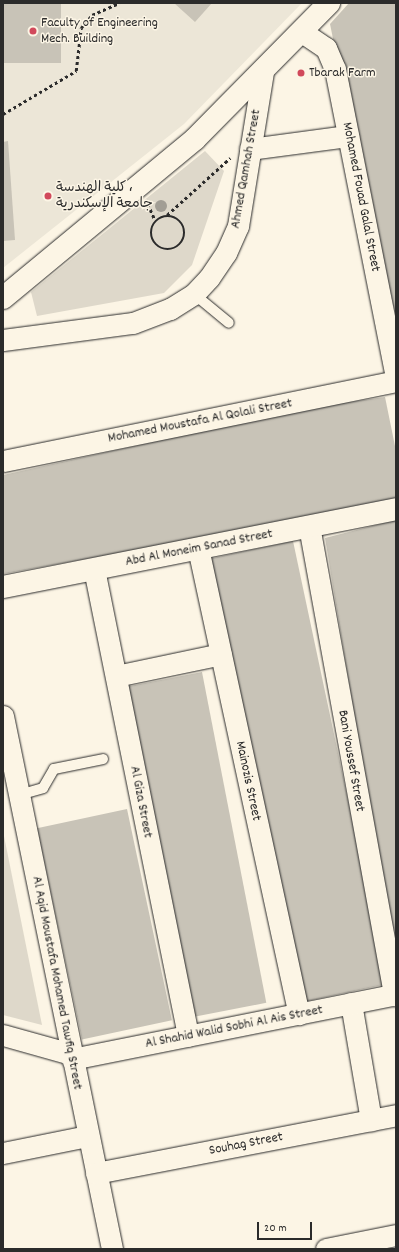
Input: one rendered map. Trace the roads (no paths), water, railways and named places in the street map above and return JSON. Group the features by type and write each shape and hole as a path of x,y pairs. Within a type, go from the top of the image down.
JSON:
{"street":[{"name":"Ahmed Qamhah Street","path":"3,298 195,139 263,72 329,3"},
{"name":"Mohamed Fouad Galal Street","path":"302,32 317,41 331,56 396,376"},
{"name":"Ahmed Qamhah Street","path":"3,340 133,323 162,314 194,294 226,253 238,226 263,72"},
{"path":"250,149 348,136"},
{"name":"Mohamed Moustafa Al Qolali Street","path":"3,461 396,381"},
{"name":"Abd Al Moneim Sanad Street","path":"3,587 396,509"},
{"name":"Bani Youssef Street","path":"309,526 395,994"},
{"name":"Mainozis Street","path":"198,548 299,1014"},
{"name":"Al Giza Street","path":"94,569 188,1036"},
{"path":"116,676 221,654"},
{"name":"Al Aqid Moustafa Mohamed Tawfiq Street","path":"3,716 87,1136 112,1249"},
{"name":"Al Shahid Walid Sobhi Al Ais Street","path":"71,1057 188,1036 395,994"},
{"path":"351,1004 371,1120"},
{"path":"3,1035 71,1057"},
{"name":"Souhag Street","path":"96,1173 396,1115"},
{"path":"3,1153 87,1136"},
{"path":"328,1249 396,1235"}],"lane":[{"path":"194,294 229,324"},
{"path":"19,795 43,788 57,768 104,760"}],"place":[{"name":"Faculty of Engineering Mech. Building","path":"33,31"},
{"name":"Tbarak Farm","path":"301,73"},
{"name":"كلية الهندسة ، جامعة الإسكندرية","path":"48,196"}]}
